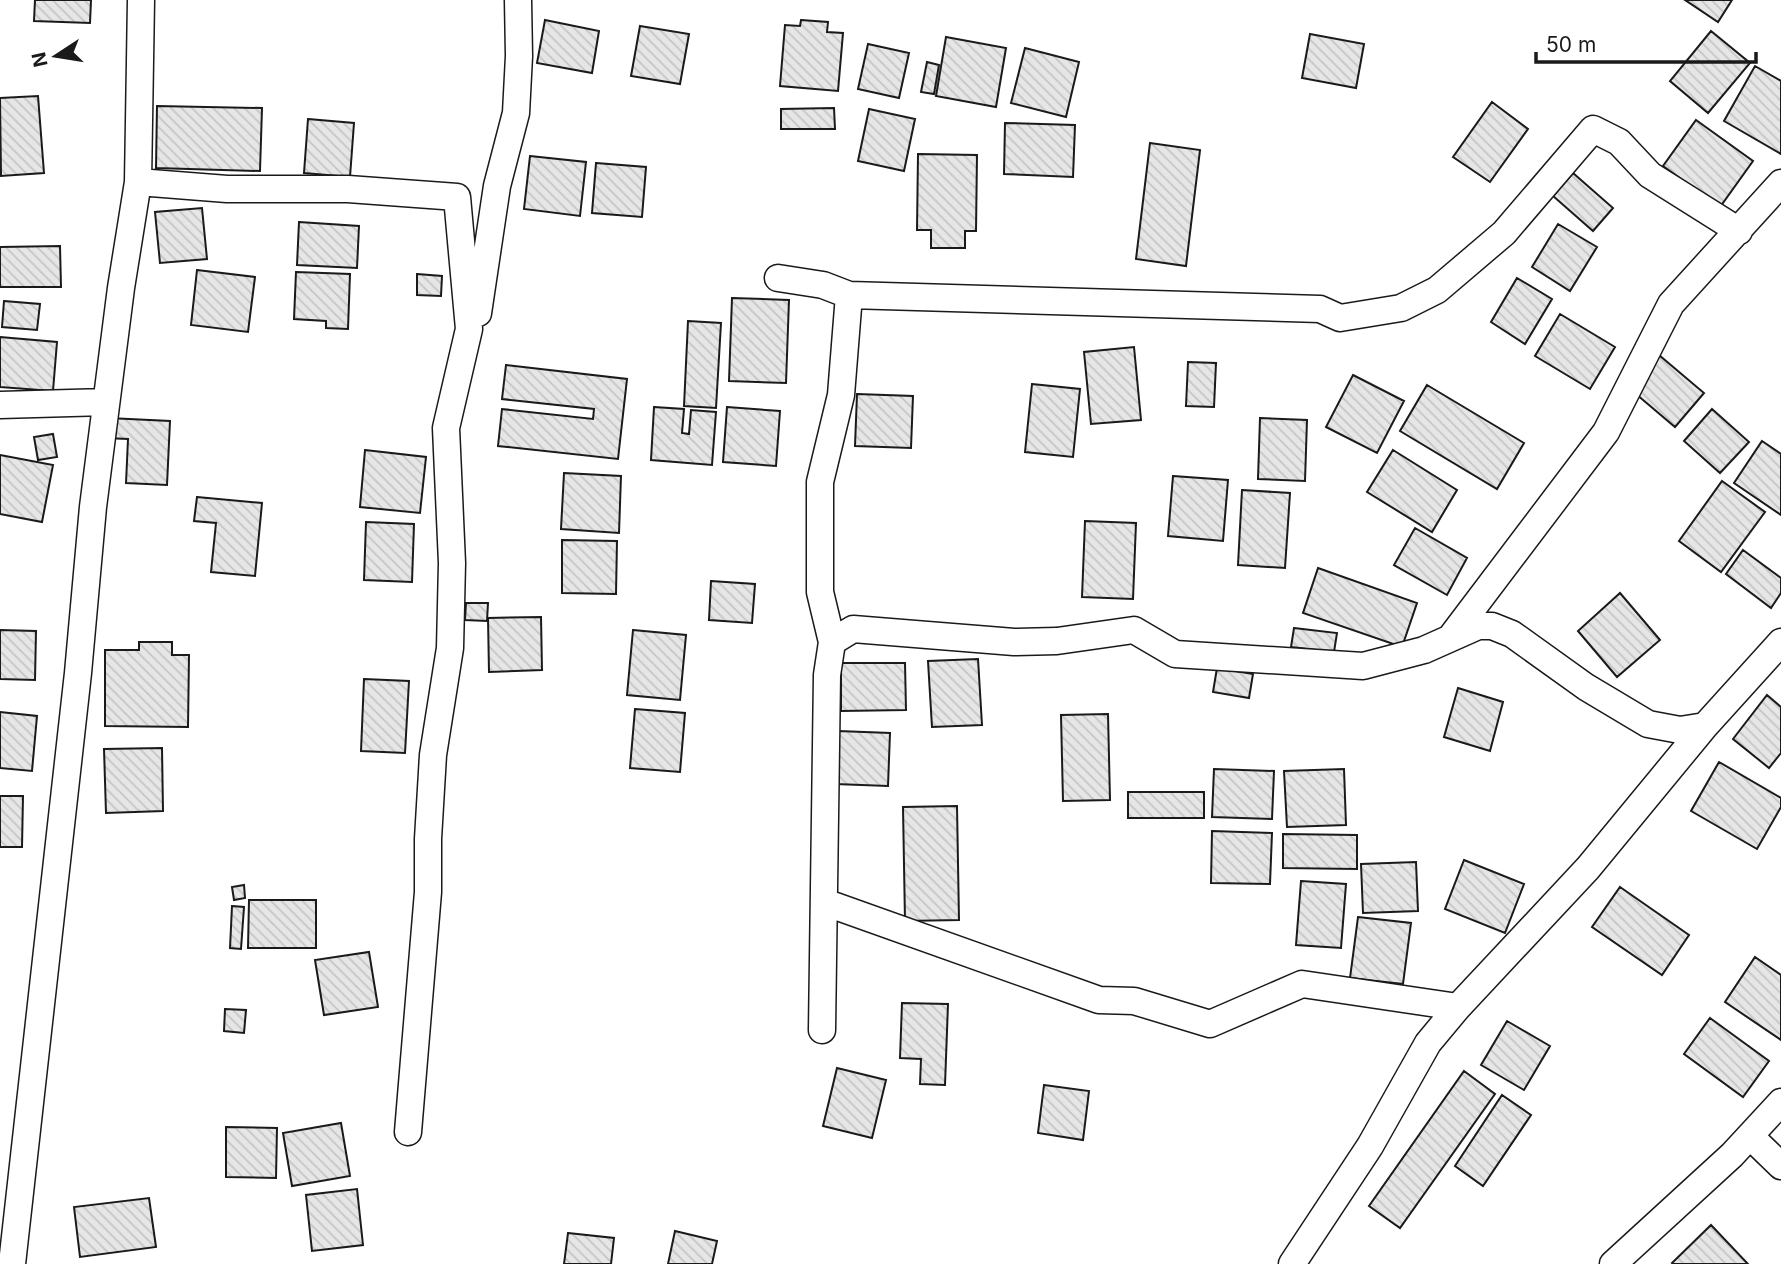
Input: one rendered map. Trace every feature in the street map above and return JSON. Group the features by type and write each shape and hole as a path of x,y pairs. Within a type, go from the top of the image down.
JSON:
{"street":[{"path":"12,1264 106,402 138,182 141,0"},
{"path":"446,428 466,418 472,397 474,342 497,186 516,113 518,0"},
{"path":"778,278 823,285 849,295 1320,309 1340,318 1401,308 1437,290 1504,233 1593,129 1619,142 1650,175 1739,231"},
{"path":"138,182 227,189 348,189 457,197 469,329 446,428 452,564 450,648 433,755 428,892 408,1132"},
{"path":"1451,638 1606,432 1671,304 1781,183"},
{"path":"822,1030 827,675 832,642 820,592 820,482 841,395 849,295"},
{"path":"0,405 106,402"},
{"path":"832,642 853,629 1014,642 1057,641 1134,630 1175,654 1363,666 1424,650 1478,626 1492,626 1512,634 1586,687 1648,724 1680,730 1705,726"},
{"path":"1292,1264 1370,1146 1428,1043 1458,1007 1588,868 1705,726 1781,642"},
{"path":"824,902 1099,1000 1133,1001 1210,1024 1302,984 1458,1007"},
{"path":"1613,1264 1732,1155 1781,1102"},
{"path":"1750,1136 1781,1166"}],"building":[{"path":"35,0 91,0 90,23 34,21"},
{"path":"1685,0 1732,0 1718,22"},
{"path":"545,20 599,31 592,73 537,63"},
{"path":"801,20 828,22 827,32 843,33 838,91 780,86 785,25 800,26"},
{"path":"640,26 689,34 680,84 631,76"},
{"path":"1711,31 1750,63 1708,113 1670,81"},
{"path":"1310,34 1364,44 1356,88 1302,78"},
{"path":"946,37 1006,48 996,107 936,96"},
{"path":"868,44 909,53 899,98 858,89"},
{"path":"1025,48 1079,62 1066,117 1011,103"},
{"path":"927,62 939,65 934,94 921,92"},
{"path":"1755,66 1781,81 1781,154 1724,121"},
{"path":"38,96 44,173 1,176 0,98"},
{"path":"1492,102 1528,129 1490,182 1453,157"},
{"path":"157,106 262,108 260,171 156,168"},
{"path":"834,108 835,129 781,129 781,109"},
{"path":"869,109 915,119 904,171 858,161"},
{"path":"308,119 354,123 350,177 304,173"},
{"path":"1696,120 1753,161 1720,207 1663,166"},
{"path":"1005,123 1075,125 1073,177 1004,174"},
{"path":"1150,143 1200,150 1186,266 1136,259"},
{"path":"918,154 977,155 976,231 965,231 965,248 931,248 931,230 917,230"},
{"path":"530,156 586,162 580,216 524,209"},
{"path":"596,163 646,167 642,217 592,213"},
{"path":"1573,173 1613,208 1593,231 1553,196"},
{"path":"202,208 207,259 160,263 155,212"},
{"path":"299,222 359,226 357,268 297,265"},
{"path":"1558,224 1597,247 1570,291 1532,267"},
{"path":"60,246 61,287 0,287 0,247"},
{"path":"197,270 255,277 248,332 191,325"},
{"path":"296,272 350,274 348,329 326,328 326,321 294,319"},
{"path":"417,274 442,276 441,296 417,295"},
{"path":"1517,278 1552,299 1525,344 1491,322"},
{"path":"732,298 789,300 786,383 729,381"},
{"path":"4,301 40,304 37,330 2,327"},
{"path":"1560,314 1615,347 1590,389 1535,356"},
{"path":"688,321 721,323 716,408 684,406"},
{"path":"0,337 57,342 53,391 0,387"},
{"path":"1134,347 1141,420 1091,424 1084,352"},
{"path":"1659,355 1704,393 1675,427 1630,389"},
{"path":"1188,362 1216,363 1214,407 1186,406"},
{"path":"506,365 627,379 618,459 498,446 502,409 593,419 594,409 502,399"},
{"path":"1353,375 1404,401 1377,453 1326,427"},
{"path":"1032,384 1080,389 1073,457 1025,452"},
{"path":"1427,385 1524,443 1497,489 1400,431"},
{"path":"857,394 913,396 911,448 855,446"},
{"path":"654,407 684,409 682,433 689,434 691,410 716,412 712,465 651,460"},
{"path":"727,407 780,411 776,466 723,462"},
{"path":"1712,409 1749,442 1720,473 1684,441"},
{"path":"108,418 170,421 167,485 126,483 128,439 106,438"},
{"path":"1260,418 1307,420 1305,481 1258,479"},
{"path":"53,434 57,457 38,460 34,437"},
{"path":"1762,441 1781,454 1781,515 1734,483"},
{"path":"365,450 426,457 420,513 360,507"},
{"path":"1393,450 1457,490 1432,532 1367,492"},
{"path":"0,455 53,465 42,522 0,514"},
{"path":"564,473 621,476 619,533 561,529"},
{"path":"1173,476 1228,480 1223,541 1168,536"},
{"path":"1722,481 1765,512 1721,572 1679,541"},
{"path":"1242,490 1290,493 1285,568 1238,565"},
{"path":"197,497 262,503 255,576 211,572 216,523 194,521"},
{"path":"1085,521 1136,523 1133,599 1082,597"},
{"path":"366,522 414,524 412,582 364,580"},
{"path":"1415,528 1467,558 1447,595 1394,565"},
{"path":"562,540 617,541 616,594 562,593"},
{"path":"1743,550 1781,578 1781,593 1771,608 1726,574"},
{"path":"1318,568 1417,603 1402,647 1303,613"},
{"path":"711,581 755,584 752,623 709,620"},
{"path":"1620,593 1660,640 1617,677 1578,631"},
{"path":"466,603 488,603 487,621 465,620"},
{"path":"541,617 542,670 489,672 488,618"},
{"path":"1294,628 1337,633 1334,652 1291,647"},
{"path":"0,630 36,631 35,680 0,679"},
{"path":"633,630 686,635 680,700 627,695"},
{"path":"139,642 172,642 172,655 189,655 188,727 105,726 105,650 139,650"},
{"path":"978,659 982,725 932,727 928,661"},
{"path":"841,663 905,663 906,710 841,711"},
{"path":"1217,668 1253,674 1249,698 1213,692"},
{"path":"364,679 409,681 405,753 361,751"},
{"path":"1458,688 1503,702 1490,751 1444,737"},
{"path":"1767,695 1781,707 1781,753 1769,768 1733,739"},
{"path":"635,709 685,713 680,772 630,768"},
{"path":"0,712 37,716 32,771 0,768"},
{"path":"1108,714 1110,800 1063,801 1061,715"},
{"path":"838,731 890,733 888,786 835,784"},
{"path":"162,748 163,811 106,813 104,749"},
{"path":"1719,762 1781,798 1781,807 1757,849 1691,811"},
{"path":"1214,769 1274,771 1272,819 1212,817"},
{"path":"1344,769 1346,825 1287,827 1284,771"},
{"path":"1128,792 1204,792 1204,818 1128,818"},
{"path":"0,796 23,796 22,847 0,847"},
{"path":"957,806 959,920 905,921 903,807"},
{"path":"1212,831 1272,833 1270,884 1211,883"},
{"path":"1283,834 1357,835 1357,869 1283,868"},
{"path":"1464,860 1524,884 1505,933 1445,909"},
{"path":"1416,862 1418,911 1363,913 1361,864"},
{"path":"1301,881 1346,884 1341,948 1296,945"},
{"path":"244,885 245,898 234,900 232,887"},
{"path":"1620,887 1689,935 1662,975 1592,927"},
{"path":"249,900 316,900 316,948 248,948"},
{"path":"232,906 244,907 241,949 230,948"},
{"path":"1358,917 1411,923 1403,984 1350,978"},
{"path":"369,952 378,1007 324,1015 315,960"},
{"path":"1755,957 1781,975 1781,1040 1725,1002"},
{"path":"902,1003 948,1004 945,1085 920,1084 921,1059 900,1058"},
{"path":"225,1009 246,1010 244,1033 224,1031"},
{"path":"1710,1018 1769,1061 1743,1097 1684,1054"},
{"path":"1507,1021 1550,1046 1524,1090 1481,1065"},
{"path":"837,1068 886,1080 872,1138 823,1126"},
{"path":"1464,1071 1495,1094 1400,1228 1369,1206"},
{"path":"1044,1085 1089,1091 1083,1140 1038,1133"},
{"path":"1502,1095 1531,1115 1483,1186 1455,1166"},
{"path":"341,1123 350,1176 292,1186 283,1133"},
{"path":"226,1127 277,1128 276,1178 226,1177"},
{"path":"357,1189 363,1245 312,1251 306,1195"},
{"path":"149,1198 156,1247 80,1257 74,1207"},
{"path":"1711,1225 1748,1264 1672,1263"},
{"path":"675,1231 717,1241 712,1264 668,1264"},
{"path":"568,1233 614,1238 611,1264 564,1264"}]}
